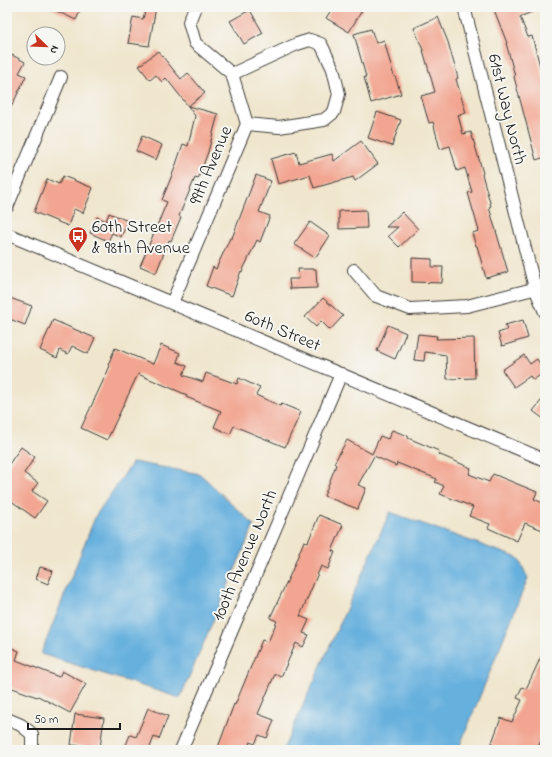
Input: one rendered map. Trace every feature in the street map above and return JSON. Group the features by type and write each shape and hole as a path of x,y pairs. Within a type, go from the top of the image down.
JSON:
{"street":[{"path":"195,7 189,22 195,43 232,74 297,44 310,40 320,44 333,68 339,94 334,112 324,120 279,126 247,124"},
{"name":"61st Way North","path":"464,7 540,287 545,312"},
{"name":"99th Avenue","path":"172,303 247,124 232,74"},
{"path":"7,207 61,77"},
{"name":"60th Street","path":"7,234 545,460"},
{"path":"354,270 376,296 410,309 467,306 540,287"},
{"name":"100th Avenue North","path":"181,750 341,374"},
{"path":"7,719 22,725 32,734 32,750"}],"water":[{"path":"133,462 200,474 254,525 180,698 41,654 96,515"},
{"path":"390,512 518,558 528,578 458,750 283,750"}],"building":[{"path":"48,7 82,7 76,20"},
{"path":"146,7 156,7 149,46 128,43 133,17 143,19"},
{"path":"333,7 364,7 349,32 326,18"},
{"path":"493,7 543,7 520,17 528,37 532,36 545,85 545,157 536,160 514,77 507,43"},
{"path":"250,10 263,33 244,44 230,21"},
{"path":"438,17 448,42 458,78 456,79 466,113 458,115 463,134 471,132 491,206 489,207 508,272 486,278 472,233 479,231 468,193 472,192 465,168 457,171 450,146 440,149 433,122 429,123 421,96 435,92 423,50 414,28"},
{"path":"371,29 376,43 384,40 394,77 395,76 401,94 371,103 364,77 366,77 354,34"},
{"path":"158,51 181,79 188,73 205,93 188,106 166,78 162,82 156,75 150,80 139,66"},
{"path":"12,55 25,62 19,73 26,76 7,116 7,67"},
{"path":"188,106 218,114 208,152 198,179 195,178 179,216 181,217 171,241 169,240 156,273 140,266 167,202 162,200 183,144 188,146 195,116"},
{"path":"377,112 401,120 392,146 368,138"},
{"path":"142,136 162,145 156,160 136,151"},
{"path":"361,141 378,164 355,181 353,177 314,188 310,175 278,184 271,159 296,152 299,163 332,154 334,161"},
{"path":"256,175 271,181 259,212 270,216 260,242 257,240 242,272 241,271 232,296 206,286 213,267 216,269 230,238 232,238"},
{"path":"63,176 93,188 83,213 74,209 68,226 34,212 47,179 59,184"},
{"path":"366,210 367,228 339,229 339,211"},
{"path":"402,212 418,229 399,247 388,236 398,227 386,227"},
{"path":"109,213 128,221 121,237 112,233 108,241 90,233 97,217 106,221"},
{"path":"310,222 330,236 315,258 294,244"},
{"path":"412,258 432,259 432,267 443,267 442,283 412,282"},
{"path":"298,269 316,269 317,288 290,289 289,279 299,279"},
{"path":"7,297 32,306 25,325 7,318"},
{"path":"323,298 343,316 330,330 321,321 316,327 305,317"},
{"path":"53,320 95,338 88,354 72,346 68,354 60,350 57,358 40,350"},
{"path":"523,320 528,338 502,346 498,333 507,330 505,325"},
{"path":"388,325 406,333 395,359 377,351"},
{"path":"418,334 437,336 436,339 474,338 475,378 447,379 446,355 425,352 424,361 414,360"},
{"path":"161,345 180,353 177,362 187,366 183,375 203,382 206,373 237,384 239,378 260,388 256,395 280,406 282,404 301,412 285,447 234,426 230,434 214,427 221,411 186,397 187,395 138,374 107,440 81,428 110,366 108,365 115,348 153,364"},
{"path":"524,355 530,364 537,359 545,372 533,380 530,376 514,387 502,370"},
{"path":"545,396 545,420 533,411"},
{"path":"392,430 439,451 438,454 471,468 469,474 489,482 493,474 537,492 534,499 545,504 545,531 525,523 517,541 488,528 490,524 469,516 473,507 440,494 444,486 435,482 437,479 397,463 396,466 374,456 358,485 366,488 358,509 324,496 336,465 334,463 347,440 372,454 380,436 388,439"},
{"path":"21,447 35,457 24,473 38,483 32,491 47,501 35,518 7,498 7,467"},
{"path":"319,515 343,525 332,551 335,552 328,569 321,566 300,616 309,620 303,633 309,635 303,647 296,643 281,677 275,674 258,714 274,720 267,738 259,735 255,744 250,742 247,750 217,750 234,704 235,705 262,640 268,642 277,621 270,618 304,541 308,542"},
{"path":"40,567 53,571 48,584 36,579"},
{"path":"7,646 19,651 16,660 59,677 62,671 86,684 70,713 38,696 37,697 7,686"},
{"path":"545,648 545,730 537,750 503,750 491,745 501,718 512,722 522,700 517,698 522,687 526,689"},
{"path":"148,708 168,716 159,739 154,737 149,750 124,750 130,735 136,737"},
{"path":"75,714 104,718 100,748 71,745"}],"place":[{"name":"60th Street & 98th Avenue","path":"78,253"}]}
